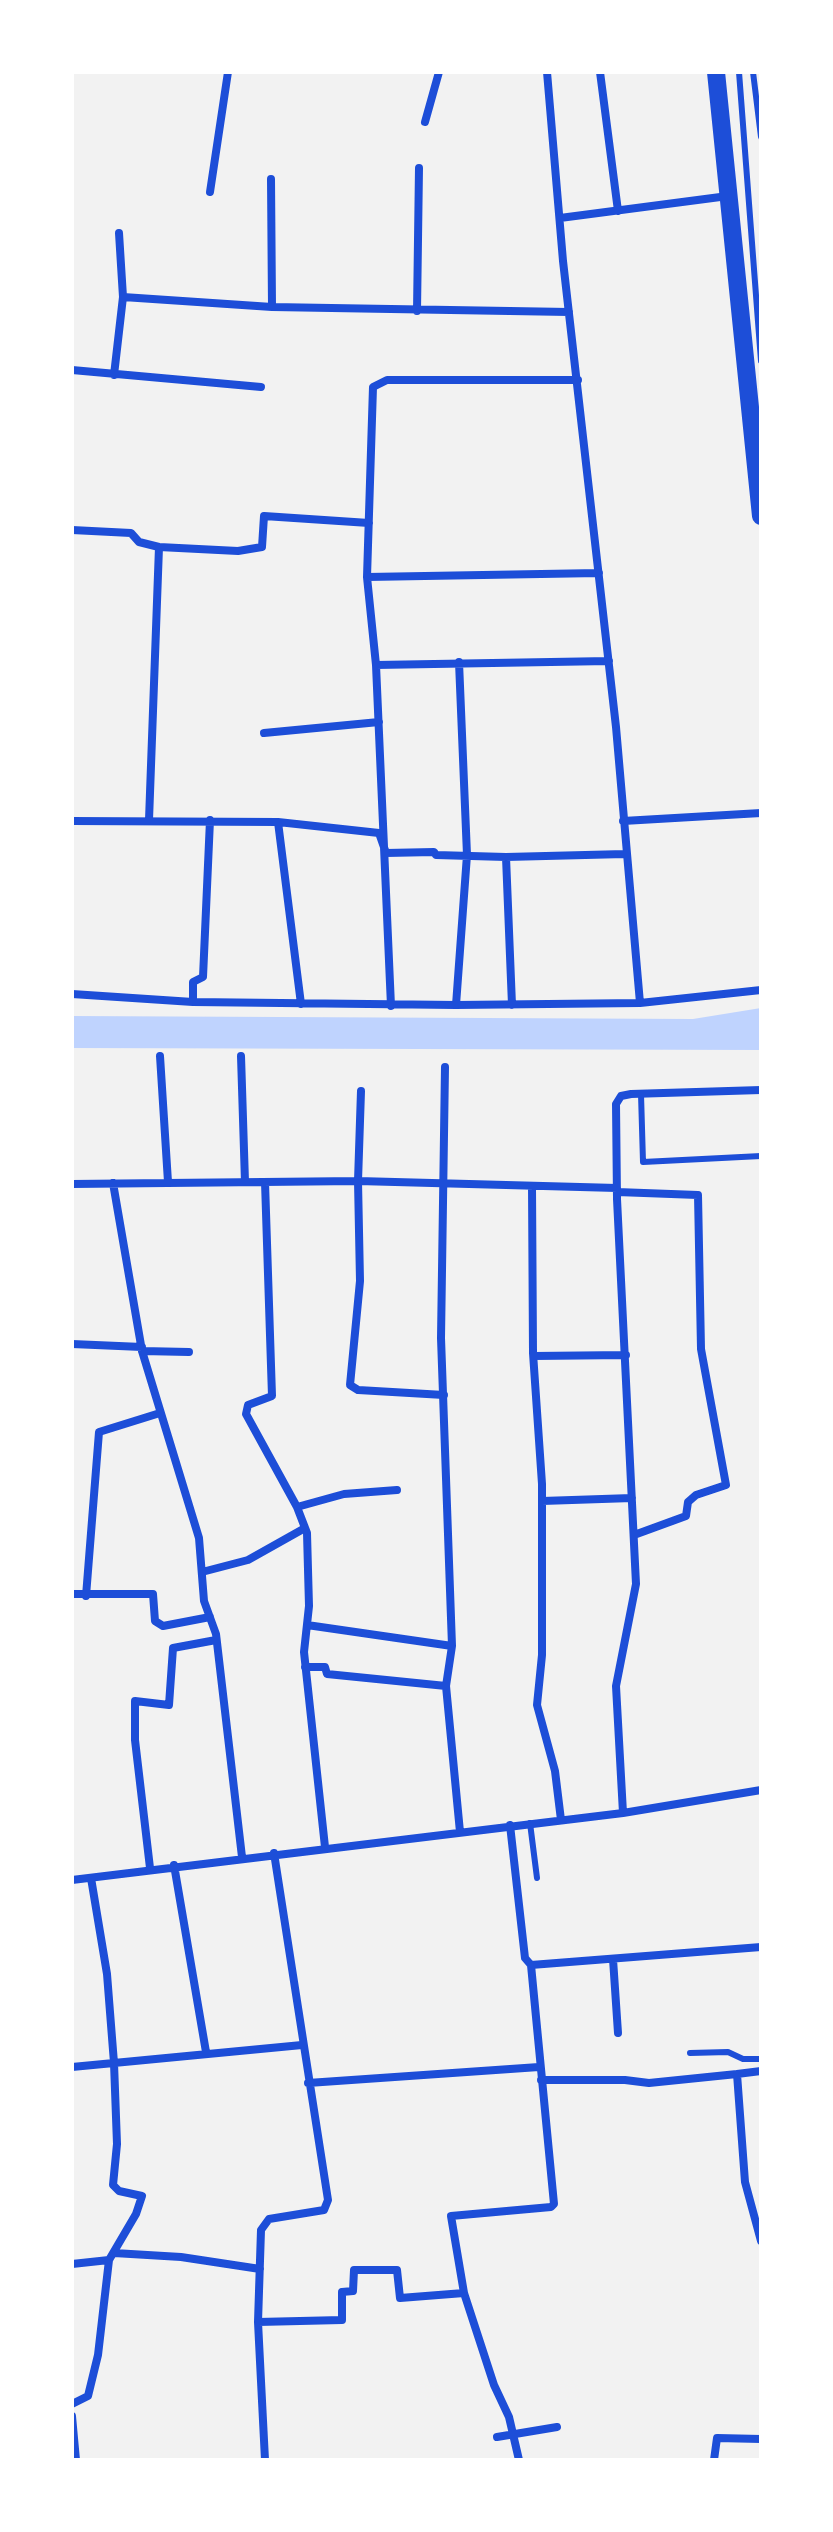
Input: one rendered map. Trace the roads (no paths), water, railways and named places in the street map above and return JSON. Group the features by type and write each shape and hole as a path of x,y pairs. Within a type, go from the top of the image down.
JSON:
{"main road":[{"path":"716,72 761,516"}],"street":[{"path":"210,192 228,72"},
{"path":"425,122 439,72"},
{"path":"547,72 569,312 609,661 640,1003"},
{"path":"600,72 618,211"},
{"path":"417,311 419,168"},
{"path":"271,179 272,307"},
{"path":"560,218 729,196"},
{"path":"114,375 123,297 119,233"},
{"path":"123,297 272,307 569,312"},
{"path":"72,370 261,387"},
{"path":"391,1006 376,665 367,577 373,387 378,382 578,380"},
{"path":"72,530 131,533 139,542 159,547 238,551 262,547 264,516 369,523"},
{"path":"149,820 159,547"},
{"path":"367,577 599,573"},
{"path":"376,665 609,661"},
{"path":"456,1005 467,855 459,662"},
{"path":"264,733 379,722"},
{"path":"623,821 761,813"},
{"path":"193,1002 193,982 203,977 210,820"},
{"path":"72,821 278,822 379,833 386,853"},
{"path":"278,822 301,1004"},
{"path":"386,853 506,857 625,854"},
{"path":"506,857 512,1005"},
{"path":"72,994 193,1002 391,1006 640,1003 761,990"},
{"path":"160,1056 168,1182"},
{"path":"241,1056 245,1182"},
{"path":"445,1067 441,1338 452,1646 446,1686 460,1832"},
{"path":"623,1813 616,1694 635,1594 616,1104 621,1096 641,1094 761,1090"},
{"path":"361,1091 358,1181 360,1281 350,1385 358,1390 444,1395"},
{"path":"72,1184 358,1181 698,1195 701,1349 726,1485 696,1495 688,1502 686,1516 634,1535"},
{"path":"265,1182 272,1396 248,1405 246,1414 297,1507 310,1554 305,1667 325,1847"},
{"path":"113,1183 142,1349 199,1538 204,1601 216,1640 242,1857"},
{"path":"532,1186 534,1356 542,1501 542,1655 537,1705 555,1771 561,1820"},
{"path":"72,1344 189,1352"},
{"path":"534,1356 626,1355"},
{"path":"86,1596 99,1432 160,1413"},
{"path":"297,1507 344,1494 397,1490"},
{"path":"542,1501 632,1498"},
{"path":"202,1572 248,1560 305,1528"},
{"path":"72,1594 153,1594 155,1621 163,1626 210,1617"},
{"path":"307,1625 452,1646"},
{"path":"150,1868 135,1740 135,1701 169,1705 173,1648 216,1640"},
{"path":"305,1667 325,1667 327,1674 446,1686"},
{"path":"72,1880 174,1865 623,1813 761,1790"},
{"path":"510,1825 525,1958 531,1965 554,2201 551,2207 451,2216 464,2293 514,2434 519,2460"},
{"path":"265,2460 258,2322 264,2223 324,2210 328,2200 274,1853"},
{"path":"174,1865 206,2052"},
{"path":"72,2404 88,2396 95,2369 111,2256 142,2196 119,2191 113,2185 117,2144 114,2063 107,1974 91,1878"},
{"path":"531,1965 761,1947"},
{"path":"613,1959 618,2033"},
{"path":"72,2067 302,2045"},
{"path":"308,2083 539,2067"},
{"path":"541,2080 649,2083 761,2071"},
{"path":"737,2074 745,2182 761,2241"},
{"path":"72,2264 111,2256 203,2259 260,2269"},
{"path":"258,2322 342,2320 342,2292 353,2291 354,2270 397,2270 400,2298 464,2293"},
{"path":"72,2416 76,2460"},
{"path":"497,2437 557,2427"},
{"path":"714,2460 717,2438 761,2439"}],"lane":[{"path":"739,72 761,361"},
{"path":"753,72 761,137"},
{"path":"641,1094 643,1162 761,1156"},
{"path":"530,1823 537,1878"},
{"path":"690,2053 728,2052 743,2059 761,2059"}],"water":[{"path":"761,1008 761,1050 72,1048 72,1016 693,1019"}]}
